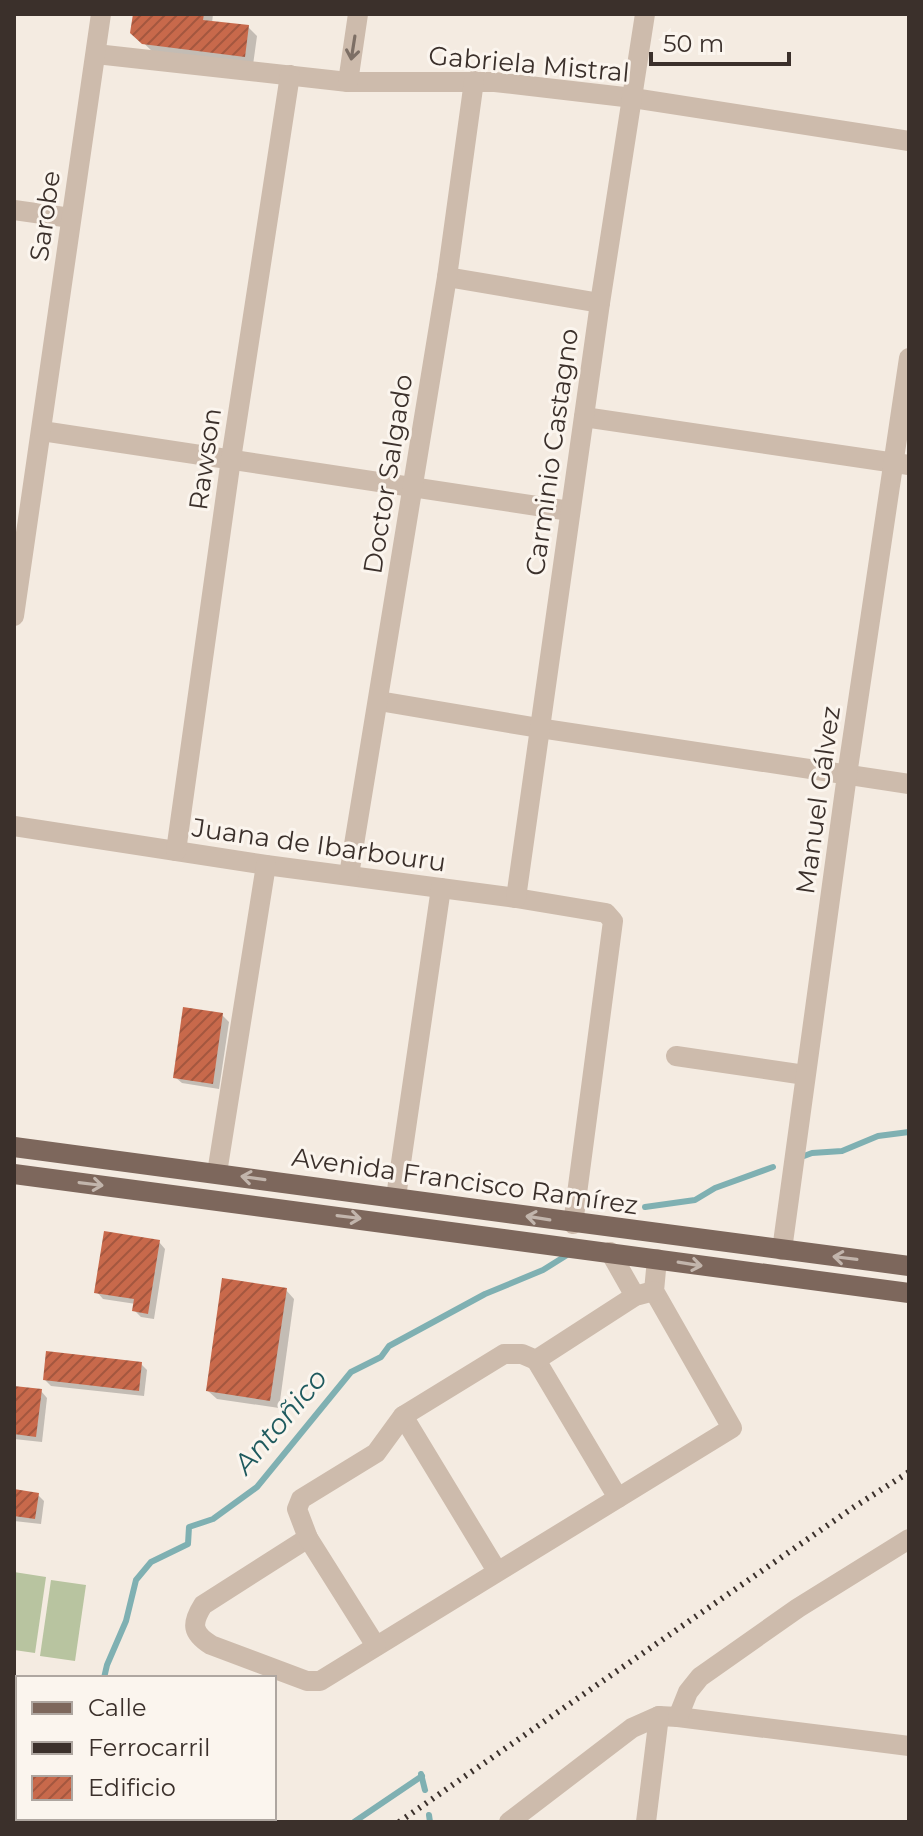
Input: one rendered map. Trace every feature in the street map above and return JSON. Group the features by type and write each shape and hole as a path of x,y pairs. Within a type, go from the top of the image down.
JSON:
{"main road":[{"name":"Avenida Francisco Ramírez","path":"14,1147 396,1197 573,1224 909,1266"},
{"name":"Avenida Francisco Ramírez","path":"14,1174 909,1293"}],"street":[{"name":"Sarobe","path":"14,616 24,479 42,431 101,14"},
{"path":"348,82 358,14"},
{"name":"Carminio Castagno","path":"516,898 600,303 645,14"},
{"name":"Gabriela Mistral","path":"96,54 348,82 474,81 633,98 909,141"},
{"name":"Rawson","path":"176,851 231,459 290,75"},
{"name":"Doctor Salgado","path":"349,875 447,277 474,81"},
{"path":"14,210 71,218"},
{"path":"447,277 600,303"},
{"name":"Manuel Gálvez","path":"782,1250 847,775 901,464 909,358"},
{"path":"584,417 901,464"},
{"path":"42,431 570,511"},
{"path":"379,701 909,784"},
{"name":"Juana de Ibarbouru","path":"14,826 606,913 613,921 573,1224"},
{"path":"217,1173 266,865"},
{"path":"396,1197 441,888"},
{"path":"676,1056 805,1075"},
{"path":"308,1538 203,1605 196,1616 195,1628 199,1637 224,1650 313,1682 320,1681 732,1428 645,1294 610,1252"},
{"path":"536,1360 645,1294 657,1259"},
{"path":"376,1646 308,1538 297,1509 301,1499 376,1453 403,1416 504,1354 522,1354 536,1360 618,1498"},
{"path":"403,1416 497,1571"},
{"path":"646,1822 668,1716 700,1677 798,1608 909,1539"},
{"path":"509,1822 632,1728 668,1716 909,1746"}],"green space":[{"path":"14,1572 46,1577 35,1653 14,1650"},
{"path":"51,1580 86,1585 75,1661 40,1656"}],"building":[{"path":"133,14 204,14 203,20 249,25 245,57 142,44 130,33"},
{"path":"183,1007 223,1013 213,1084 173,1078"},
{"path":"104,1231 160,1240 148,1314 132,1311 134,1299 94,1293"},
{"path":"222,1278 287,1288 270,1401 206,1391"},
{"path":"46,1351 142,1362 139,1391 43,1380"},
{"path":"14,1386 42,1389 36,1437 14,1434"},
{"path":"14,1489 39,1493 35,1519 14,1516"}],"waterway":[{"name":"Antoñico","path":"804,1156 842,1151 878,1136 909,1132"},
{"name":"Antoñico","path":"645,1207 695,1200 715,1188 773,1167"},
{"name":"Antoñico","path":"104,1676 126,1621 136,1580 151,1562 188,1544 189,1527 213,1519 257,1487 351,1372 381,1357 389,1346 485,1294 543,1270 567,1255"},
{"path":"421,1774 425,1790"},
{"path":"354,1822 422,1776"},
{"path":"429,1815 430,1822"}],"railway":[{"path":"399,1822 909,1472"}]}
